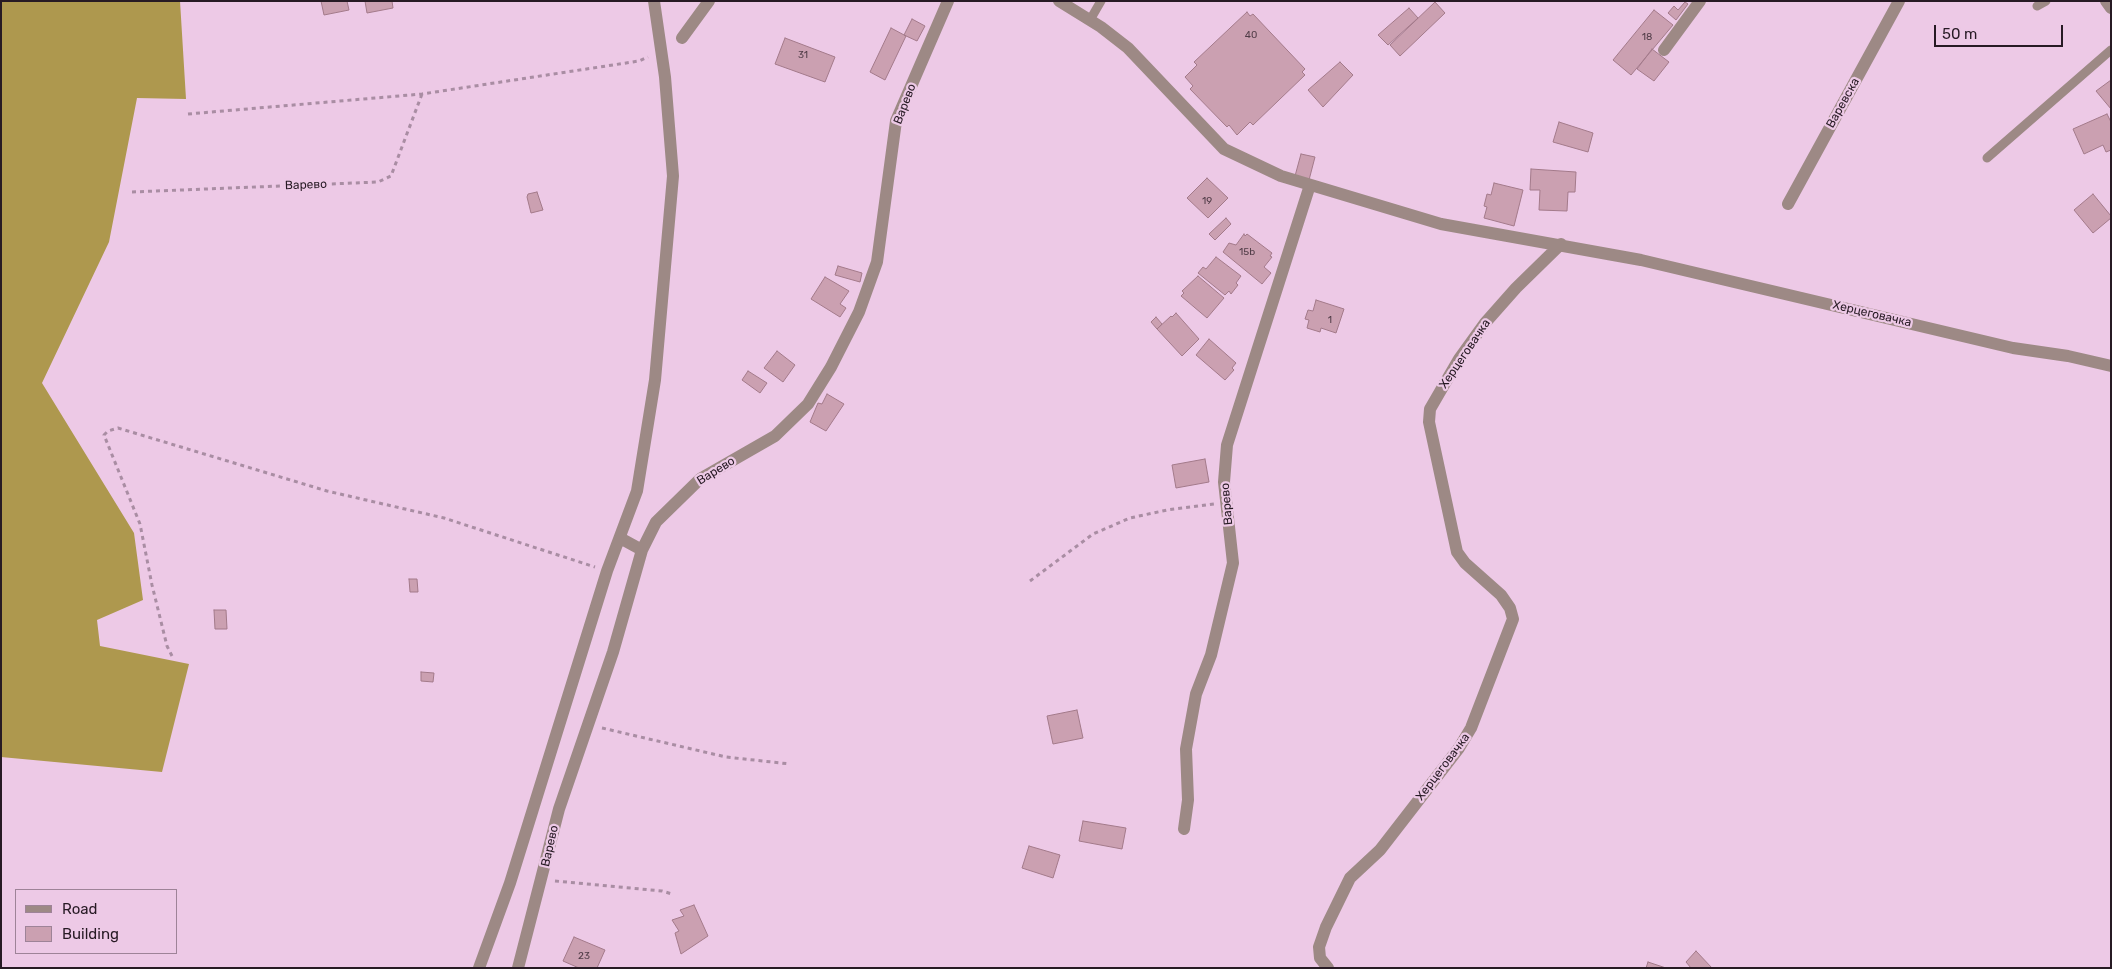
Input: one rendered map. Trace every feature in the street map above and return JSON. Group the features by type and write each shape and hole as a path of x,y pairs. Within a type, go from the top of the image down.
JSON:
{"street":[{"path":"479,968 510,883 607,571 637,492 655,380 673,176 665,77 654,1"},
{"path":"682,38 710,1"},
{"name":"Варево","path":"518,968 559,809 613,652 642,550 656,522 700,479 775,436 808,404 831,367 859,312 877,262 896,121 948,1"},
{"path":"1059,1 1090,20 1128,48 1224,149 1281,176 1441,224 1561,244"},
{"path":"1664,50 1700,1"},
{"name":"Варевска","path":"1788,204 1899,1"},
{"path":"2106,1 2111,8"},
{"name":"Варево","path":"1184,829 1188,800 1186,749 1196,694 1211,655 1233,563 1224,482 1227,445 1310,185"},
{"name":"Херцеговачка","path":"1328,968 1320,958 1319,947 1326,927 1350,878 1380,850 1467,735 1513,619 1510,608 1501,595 1465,562 1457,552 1429,422 1430,409 1459,359 1485,323 1516,288 1561,244 1641,260 2014,348 2068,356 2111,366"},
{"path":"620,538 642,550"}],"lane":[{"path":"1090,20 1101,1"},
{"path":"2036,6 2046,1"},
{"path":"1987,158 2111,50"}],"path":[{"path":"188,114 422,94 639,61 656,52"},
{"name":"Варево","path":"132,192 378,182 391,176 422,94"},
{"path":"172,656 167,646 152,586 140,524 104,435 108,431 118,428 327,491 444,518 607,571"},
{"path":"1030,581 1093,534 1130,518 1167,510 1227,502"},
{"path":"587,725 718,755 790,764"},
{"path":"542,880 653,890 672,894"}],"shaded area":[{"path":"1,1 180,1 186,99 137,98 109,242 42,383 134,533 143,600 97,620 100,646 189,664 162,772 1,757"}],"building":[{"path":"321,1 347,1 349,10 324,15"},
{"path":"365,1 392,1 393,8 367,13"},
{"path":"1435,2 1445,13 1400,56 1390,45"},
{"path":"1685,2 1688,4 1676,20 1668,13 1674,6 1678,10"},
{"path":"1409,8 1418,18 1388,45 1378,35"},
{"path":"1654,10 1673,25 1631,75 1613,60"},
{"path":"1247,12 1250,16 1253,14 1305,69 1302,72 1305,75 1253,125 1250,122 1237,135 1229,125 1227,127 1190,89 1193,86 1185,77 1197,65 1194,62"},
{"path":"912,19 925,26 917,41 904,35"},
{"path":"891,28 906,36 885,80 870,72"},
{"path":"785,38 835,57 825,82 775,64"},
{"path":"1652,49 1669,62 1654,81 1637,69"},
{"path":"1340,62 1353,75 1323,107 1308,90"},
{"path":"2111,80 2111,109 2096,91"},
{"path":"2107,114 2111,122 2111,150 2106,152 2103,145 2084,154 2073,129"},
{"path":"1559,122 1593,133 1588,152 1553,142"},
{"path":"1301,154 1315,157 1309,180 1295,176"},
{"path":"1531,169 1576,172 1575,192 1568,192 1567,211 1539,210 1540,190 1530,190"},
{"path":"1207,178 1228,198 1208,218 1187,198"},
{"path":"1494,183 1523,190 1514,226 1484,218 1487,207 1484,206 1487,194 1491,195"},
{"path":"537,192 543,210 531,213 527,197 528,194"},
{"path":"2093,194 2111,218 2093,233 2074,210"},
{"path":"1226,218 1231,224 1215,240 1209,234"},
{"path":"1244,234 1245,236 1247,234 1272,253 1270,256 1272,257 1264,267 1271,273 1262,284 1223,252 1229,243 1236,245"},
{"path":"1216,257 1241,276 1236,283 1238,285 1231,294 1229,291 1225,295 1198,273 1203,267 1206,269"},
{"path":"838,266 862,273 860,282 835,275"},
{"path":"1198,276 1224,298 1207,318 1181,296 1184,293 1182,291"},
{"path":"825,277 849,291 840,304 846,308 840,317 811,299"},
{"path":"1316,300 1344,309 1336,333 1321,328 1320,332 1307,328 1309,320 1305,319 1308,310 1313,311"},
{"path":"1176,313 1199,339 1182,356 1157,329"},
{"path":"1156,317 1162,324 1157,329 1151,322"},
{"path":"1209,339 1236,363 1232,368 1234,370 1225,380 1196,355"},
{"path":"777,351 795,365 783,382 764,368"},
{"path":"748,371 767,383 760,393 742,380"},
{"path":"827,394 844,404 826,431 810,422 818,403 822,404"},
{"path":"1205,459 1209,482 1176,488 1172,465"},
{"path":"409,579 417,579 418,592 410,592"},
{"path":"214,610 226,610 227,629 215,629"},
{"path":"421,672 434,673 433,682 421,681"},
{"path":"1077,710 1083,738 1053,744 1047,716"},
{"path":"1083,821 1126,828 1122,849 1079,841"},
{"path":"1029,846 1060,855 1053,878 1022,868"},
{"path":"694,905 708,936 681,954 675,933 679,931 672,920 684,916 680,910"},
{"path":"574,937 605,950 597,968 579,968 563,961"},
{"path":"1696,951 1712,968 1691,968 1686,962"},
{"path":"1648,962 1666,968 1646,968"}]}
